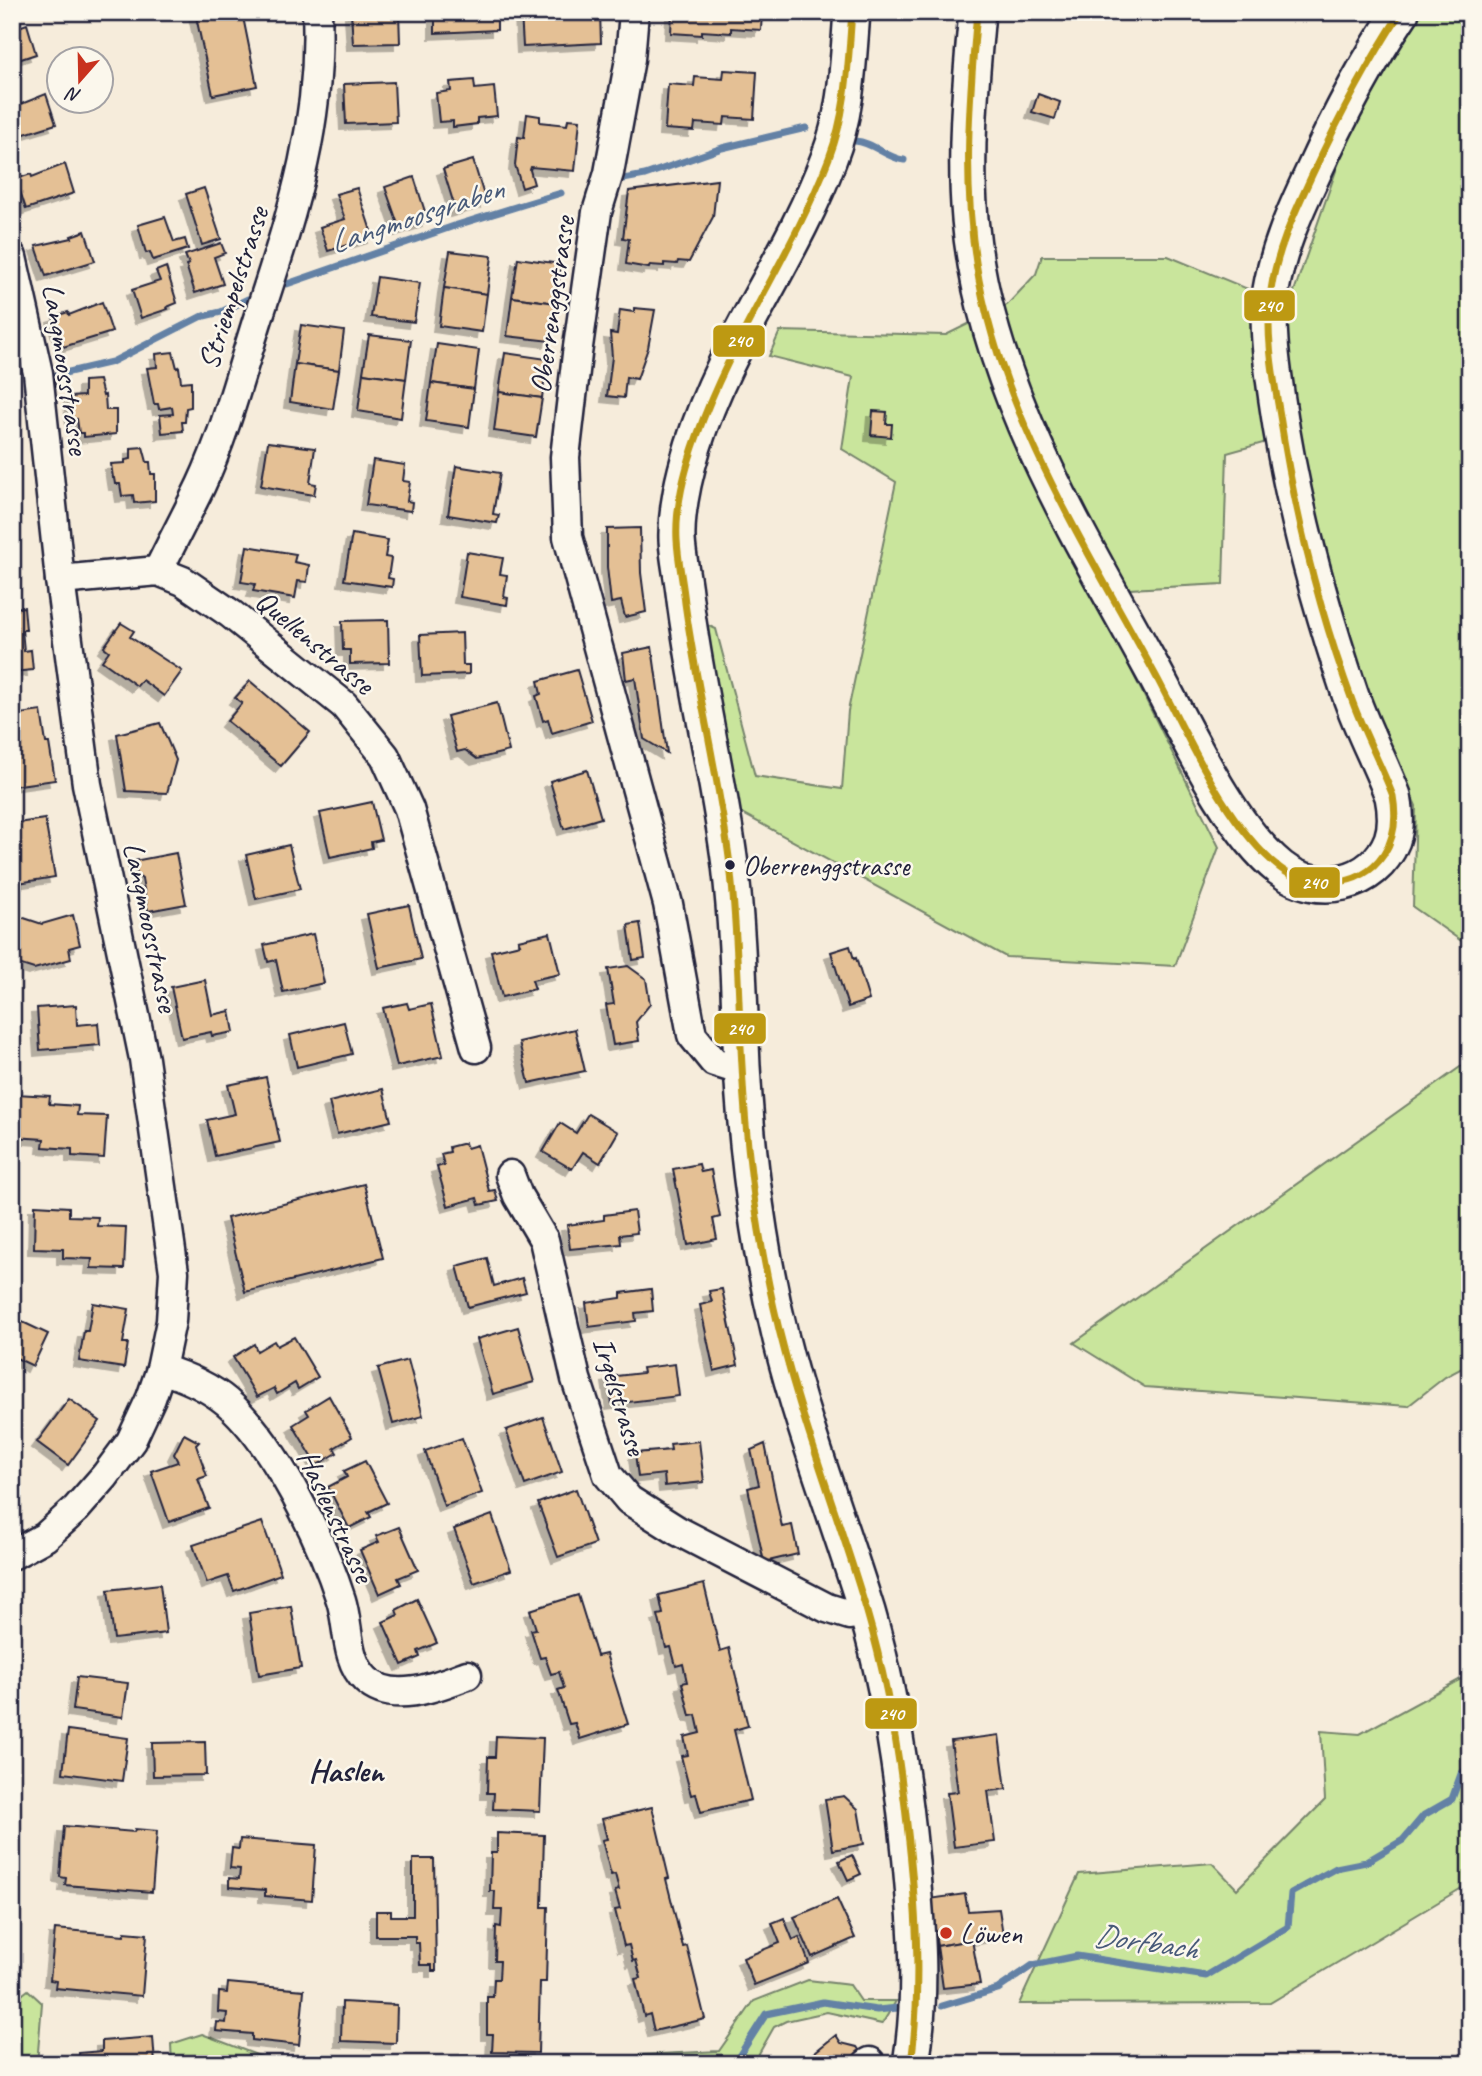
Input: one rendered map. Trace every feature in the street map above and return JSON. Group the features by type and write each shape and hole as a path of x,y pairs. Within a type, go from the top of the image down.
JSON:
{"main road":[{"path":"852,12 840,126 817,190 722,368 686,469 677,538 688,626 730,865 738,942 742,1066 750,1165 765,1265 780,1337 808,1436 866,1611 885,1680 908,1827 920,1995 911,2064"},
{"path":"977,12 969,114 971,220 985,305 995,346 1013,397 1063,503 1207,770 1230,807 1255,843 1280,867 1300,880 1322,885 1355,879 1367,873 1381,859 1392,840 1394,796 1350,695 1298,514 1283,442 1270,351 1269,310 1281,249 1299,202 1367,63 1401,12"}],"street":[{"name":"Striempelstrasse","path":"158,571 201,484 219,439 290,219 306,158 314,102 317,12"},
{"name":"Oberrenggstrasse","path":"634,12 629,67 609,173 597,212 577,354 565,457 568,537 668,904 692,1035 714,1062 730,1067 742,1066"},
{"name":"Langmoosstrasse","path":"12,257 38,373 60,580 87,784 144,1059 173,1258 172,1321 161,1369 131,1441 76,1509 45,1537 12,1555"},
{"name":"Quellenstrasse","path":"60,580 158,571 183,580 231,614 344,705 385,756 409,809 476,1048"},
{"name":"Irgelstrasse","path":"510,1175 544,1241 576,1379 608,1475 629,1500 698,1541 827,1608 850,1615 866,1611"},
{"name":"Haslenstrasse","path":"161,1369 205,1386 227,1402 258,1436 291,1487 331,1571 342,1602 354,1663 367,1681 388,1692 430,1689 467,1675"}],"green space":[{"path":"1419,12 1470,12 1470,947 1413,907 1416,806 1366,694 1295,434 1227,453 1223,584 1092,591 1219,847 1175,966 1006,957 736,810 700,622 716,629 755,776 842,789 848,711 896,482 842,449 853,377 769,356 780,331 946,335 1007,305 1036,274 1042,256 1168,256 1289,306 1355,116"},
{"path":"1470,1060 1470,1364 1445,1377 1408,1406 1145,1387 1074,1343"},
{"path":"1470,1674 1470,1883 1270,2003 1019,2004 1079,1874 1212,1863 1237,1889 1325,1800 1321,1731 1360,1734"},
{"path":"808,1980 850,1985 861,2001 896,2001 882,2024 827,2012 786,2021 774,2027 753,2064 608,2064 640,2055 719,2051 754,2001"},
{"path":"28,1990 42,2003 37,2064 12,2064 14,2001"},
{"path":"202,2034 262,2057 264,2064 172,2064 171,2044"}],"building":[{"path":"195,12 242,12 257,86 213,95"},
{"path":"351,12 399,12 400,43 353,44"},
{"path":"435,12 497,12 497,30 435,33"},
{"path":"521,12 600,12 601,43 523,47"},
{"path":"672,12 762,12 761,30 731,28 731,33 702,31 702,35 671,33"},
{"path":"27,24 36,54 12,62 13,29"},
{"path":"724,70 757,72 754,119 725,117 724,125 695,123 694,131 665,129 668,84 694,86 695,77 723,79"},
{"path":"474,80 475,89 494,87 497,116 477,118 477,124 453,127 453,121 439,122 436,93 451,91 450,82"},
{"path":"394,82 396,122 346,124 344,84"},
{"path":"46,94 46,116 53,116 56,124 12,138 12,104 14,107"},
{"path":"1038,94 1060,102 1055,119 1032,112"},
{"path":"527,114 540,116 540,122 567,125 568,119 580,120 575,171 531,167 534,184 522,188 515,165 518,137 524,138"},
{"path":"473,160 486,202 456,211 443,169"},
{"path":"65,164 74,193 26,209 16,179 31,174 32,177"},
{"path":"414,177 428,221 400,230 385,187"},
{"path":"717,180 713,217 689,262 650,265 649,268 626,264 629,239 623,238 629,191"},
{"path":"204,188 221,239 202,245 186,194"},
{"path":"357,188 373,237 328,251 320,227 345,219 336,194"},
{"path":"165,217 174,242 185,239 188,249 153,260 150,252 146,253 138,225"},
{"path":"85,231 95,261 46,276 36,246 72,238 71,236"},
{"path":"221,243 225,253 214,257 223,284 195,293 185,255"},
{"path":"450,251 492,256 487,294 444,288"},
{"path":"518,258 561,264 556,303 512,297"},
{"path":"166,267 177,303 141,318 132,290 160,281 156,271"},
{"path":"377,277 420,283 414,322 371,317"},
{"path":"444,288 487,294 482,332 439,326"},
{"path":"512,297 556,303 550,341 507,336"},
{"path":"102,302 112,332 63,347 53,317 68,312 69,315"},
{"path":"634,308 655,310 648,348 637,379 626,377 624,398 607,396 612,357 610,333 617,334 620,310 634,312"},
{"path":"301,325 344,331 339,370 295,364"},
{"path":"369,335 411,340 406,379 363,373"},
{"path":"437,344 479,350 474,389 431,383"},
{"path":"173,352 181,382 191,381 191,407 186,408 185,422 182,422 183,431 162,433 160,415 173,414 172,407 159,409 158,404 154,404 147,368 157,367 156,354"},
{"path":"505,353 547,359 542,398 499,392"},
{"path":"295,364 339,370 333,409 290,402"},
{"path":"363,373 406,379 401,418 358,411"},
{"path":"99,380 103,396 105,395 106,410 116,410 116,434 84,437 84,433 79,433 77,419 72,420 70,397 84,396 84,381"},
{"path":"431,383 474,389 469,427 426,421"},
{"path":"499,392 542,398 536,437 494,431"},
{"path":"873,411 887,412 886,424 892,424 891,437 871,435"},
{"path":"268,442 315,448 310,483 316,484 314,495 261,486"},
{"path":"143,447 147,462 150,462 151,474 155,474 155,501 134,503 133,495 122,496 120,484 115,484 111,464 125,463 125,460 131,459 131,448"},
{"path":"373,460 405,465 403,481 410,482 407,501 412,502 411,511 366,505"},
{"path":"456,466 500,473 493,514 499,515 497,523 448,515"},
{"path":"640,528 641,573 646,612 625,617 621,601 611,603 607,529"},
{"path":"352,534 388,540 385,557 391,558 388,578 393,579 392,587 344,580"},
{"path":"12,540 16,541 18,568 12,568"},
{"path":"247,546 296,554 294,562 309,565 307,582 298,581 295,598 253,591 255,584 241,582"},
{"path":"467,552 503,558 500,574 507,575 504,597 508,598 507,605 460,597"},
{"path":"24,607 24,651 31,650 33,670 12,672 12,608"},
{"path":"388,620 389,663 350,664 350,650 343,650 342,621"},
{"path":"121,623 134,631 130,637 182,671 164,696 142,680 137,686 102,661 109,651 104,647"},
{"path":"462,633 463,665 469,665 469,674 422,676 420,635"},
{"path":"652,647 667,753 644,739 635,678 626,680 623,653"},
{"path":"577,670 592,721 552,733 548,719 543,721 536,696 541,694 538,681"},
{"path":"250,681 310,732 281,766 227,721 242,703 235,698"},
{"path":"497,703 509,751 477,759 465,750 457,752 447,716"},
{"path":"41,711 55,780 12,786 12,715"},
{"path":"160,723 176,760 167,793 126,791 117,734"},
{"path":"587,770 601,818 564,829 550,781"},
{"path":"372,802 381,840 371,842 372,848 330,857 320,813"},
{"path":"45,819 55,877 12,884 12,829 18,828 17,823"},
{"path":"289,845 300,889 256,899 246,855"},
{"path":"176,853 186,904 148,911 142,879 137,875 134,861"},
{"path":"409,905 421,959 379,968 367,914"},
{"path":"12,914 42,924 73,915 80,945 69,948 71,959 34,969 12,962"},
{"path":"640,923 645,958 633,960 628,925"},
{"path":"550,933 560,974 532,980 535,989 502,997 491,951 520,944 518,940"},
{"path":"313,934 324,983 283,992 276,960 268,962 264,945"},
{"path":"850,946 869,1000 848,1007 831,952"},
{"path":"628,966 646,979 650,1004 636,1022 639,1041 613,1045 606,1005 614,1004 608,969"},
{"path":"205,980 212,1015 230,1011 234,1032 212,1036 211,1032 182,1038 171,987"},
{"path":"407,1003 409,1009 431,1004 443,1056 397,1066 383,1008"},
{"path":"76,1005 77,1025 98,1023 100,1045 40,1050 37,1008"},
{"path":"344,1022 352,1054 297,1067 290,1035"},
{"path":"575,1029 585,1071 529,1083 519,1042"},
{"path":"266,1077 280,1142 215,1156 207,1120 235,1114 228,1085"},
{"path":"383,1089 391,1121 337,1134 329,1102"},
{"path":"16,1094 50,1096 49,1104 78,1106 77,1115 107,1116 104,1158 72,1156 72,1149 43,1147 44,1139 14,1137"},
{"path":"588,1114 618,1132 600,1163 583,1152 572,1169 543,1152 560,1123 576,1133"},
{"path":"465,1143 467,1148 477,1145 489,1191 495,1190 498,1201 479,1205 477,1198 448,1206 437,1167 444,1165 441,1154 450,1152 449,1147"},
{"path":"699,1164 701,1172 711,1170 720,1217 713,1219 717,1239 688,1245 673,1169"},
{"path":"364,1184 383,1258 245,1292 227,1218"},
{"path":"35,1205 69,1207 69,1216 98,1217 97,1226 126,1227 124,1269 91,1268 92,1259 63,1258 63,1249 34,1248"},
{"path":"634,1211 637,1233 620,1235 621,1244 570,1249 567,1225 604,1220 604,1215"},
{"path":"487,1258 494,1286 522,1278 526,1292 468,1307 457,1266"},
{"path":"651,1289 653,1311 635,1313 636,1321 589,1327 586,1303 621,1298 621,1293"},
{"path":"722,1289 738,1365 714,1371 700,1305 712,1302 709,1291"},
{"path":"93,1303 129,1309 123,1343 128,1343 124,1368 79,1361 84,1331 88,1331"},
{"path":"12,1317 48,1334 33,1366 12,1356"},
{"path":"518,1327 534,1382 493,1394 477,1339"},
{"path":"294,1337 318,1377 298,1389 295,1383 277,1394 274,1388 257,1397 233,1357 254,1344 257,1351 274,1341 277,1346"},
{"path":"408,1360 423,1416 393,1424 378,1368"},
{"path":"675,1364 679,1396 612,1404 608,1377 643,1373 642,1368"},
{"path":"329,1396 352,1437 334,1448 337,1453 317,1465 293,1425 309,1415 306,1410"},
{"path":"69,1399 100,1421 68,1465 37,1442"},
{"path":"543,1417 562,1472 525,1485 506,1430"},
{"path":"184,1434 199,1442 196,1445 207,1476 198,1479 209,1508 169,1522 151,1471 178,1462 174,1454"},
{"path":"462,1438 482,1493 444,1506 425,1451"},
{"path":"699,1441 704,1482 665,1486 664,1474 638,1477 635,1453 671,1450 670,1444"},
{"path":"765,1444 782,1527 792,1525 798,1554 764,1562 748,1488 759,1485 751,1450"},
{"path":"365,1461 387,1503 368,1512 371,1517 349,1528 328,1487 347,1477 344,1471"},
{"path":"576,1489 595,1544 558,1557 538,1503"},
{"path":"492,1515 511,1570 474,1583 454,1529"},
{"path":"262,1522 281,1574 234,1591 228,1576 207,1583 193,1545"},
{"path":"399,1527 418,1570 398,1578 401,1584 379,1594 360,1550 379,1542 376,1536"},
{"path":"160,1584 166,1633 114,1639 108,1590"},
{"path":"704,1584 720,1651 729,1648 748,1726 734,1730 751,1800 701,1812 696,1794 691,1795 681,1756 688,1755 684,1737 700,1733 696,1715 690,1716 682,1683 687,1682 683,1664 676,1666 671,1647 666,1648 658,1615 663,1614 659,1595"},
{"path":"578,1595 597,1656 606,1654 628,1724 580,1739 575,1723 569,1724 558,1690 564,1688 559,1672 551,1674 545,1657 540,1658 531,1630 536,1629 530,1610"},
{"path":"417,1599 437,1643 418,1651 420,1657 402,1665 383,1622 398,1615 396,1610"},
{"path":"291,1606 301,1668 259,1675 249,1613"},
{"path":"77,1677 128,1683 123,1717 73,1710"},
{"path":"68,1730 128,1738 122,1781 63,1773"},
{"path":"999,1735 1006,1789 988,1791 995,1842 954,1847 947,1793 958,1792 951,1741"},
{"path":"496,1736 543,1738 540,1811 493,1809 494,1793 487,1793 488,1757 495,1757"},
{"path":"205,1742 206,1775 153,1776 152,1743"},
{"path":"844,1796 858,1809 864,1844 833,1850 825,1799"},
{"path":"652,1807 683,1947 687,1946 705,2019 654,2031 650,2014 644,2016 635,1979 641,1978 636,1960 633,1961 629,1945 624,1946 615,1910 620,1909 615,1891 619,1890 615,1874 611,1875 602,1840 607,1839 602,1819"},
{"path":"64,1826 134,1832 135,1829 157,1831 152,1892 65,1885 66,1878 60,1877"},
{"path":"497,1833 544,1835 542,1907 548,1907 546,1982 540,1982 538,2053 492,2052 493,2034 487,2034 487,1997 493,1997 494,1979 499,1979 500,1961 495,1961 496,1926 501,1927 502,1910 494,1910 495,1891 490,1891 491,1853 497,1853"},
{"path":"240,1839 316,1845 312,1900 265,1896 265,1890 229,1887 229,1878 239,1879 240,1869 230,1868 232,1848 239,1849"},
{"path":"852,1855 861,1874 848,1880 839,1861"},
{"path":"413,1859 434,1859 436,1971 432,1971 432,1965 420,1965 419,1943 415,1943 415,1936 376,1936 376,1911 391,1911 391,1916 413,1916"},
{"path":"965,1894 968,1911 999,1909 1003,1935 937,1946 929,1899"},
{"path":"837,1899 855,1938 812,1957 794,1917"},
{"path":"784,1918 793,1940 799,1937 809,1963 754,1985 743,1958 780,1943 772,1923"},
{"path":"55,1929 124,1935 125,1932 147,1934 142,1996 55,1988 56,1981 50,1980"},
{"path":"972,1940 980,1984 943,1988 937,1946"},
{"path":"228,1983 304,1990 299,2045 252,2040 252,2034 216,2031 217,2022 226,2023 227,2013 218,2012 219,1992 227,1993"},
{"path":"342,2002 397,2005 396,2043 341,2041"},
{"path":"836,2035 841,2043 857,2047 866,2060 861,2064 800,2064"},
{"path":"153,2037 155,2064 80,2064 79,2053 102,2051 102,2041"}],"waterway":[{"name":"Langmoosgraben","path":"618,180 645,175 722,148 806,128"},
{"name":"Langmoosgraben","path":"855,141 904,160"},
{"name":"Langmoosgraben","path":"287,284 457,225 561,193"},
{"name":"Langmoosgraben","path":"52,376 112,362 200,317 221,312 248,299"},
{"name":"Langmoosgraben","path":"12,408 16,405"},
{"name":"Dorfbach","path":"942,2006 998,1989 1033,1965 1077,1956 1206,1976 1288,1927 1291,1893 1336,1868 1366,1862 1403,1840 1424,1815 1452,1799 1461,1774 1470,1765"},
{"path":"731,2064 736,2061 766,2014 823,2002 877,2010 898,2008"}],"transit line":[{"name":"240","path":"852,12 846,86 835,141 798,229 711,400 685,474 679,500 677,540 690,636 730,865 746,1127 762,1248 783,1347 875,1640 898,1755 916,1925 916,2008 911,2064"},
{"name":"240","path":"977,12 970,113 970,213 979,280 1008,384 1029,435 1077,533 1225,804 1260,850 1280,868 1304,880 1318,883 1349,880 1375,866 1390,842 1395,812 1393,796 1358,715 1329,633 1309,561 1275,385 1269,337 1269,306 1278,260 1299,203 1354,92 1401,12"}],"place":[{"name":"Oberrenggstrasse","path":"730,865"},
{"name":"Löwen","path":"946,1933"}],"district":[{"name":"Haslen","path":"346,1770"}]}
